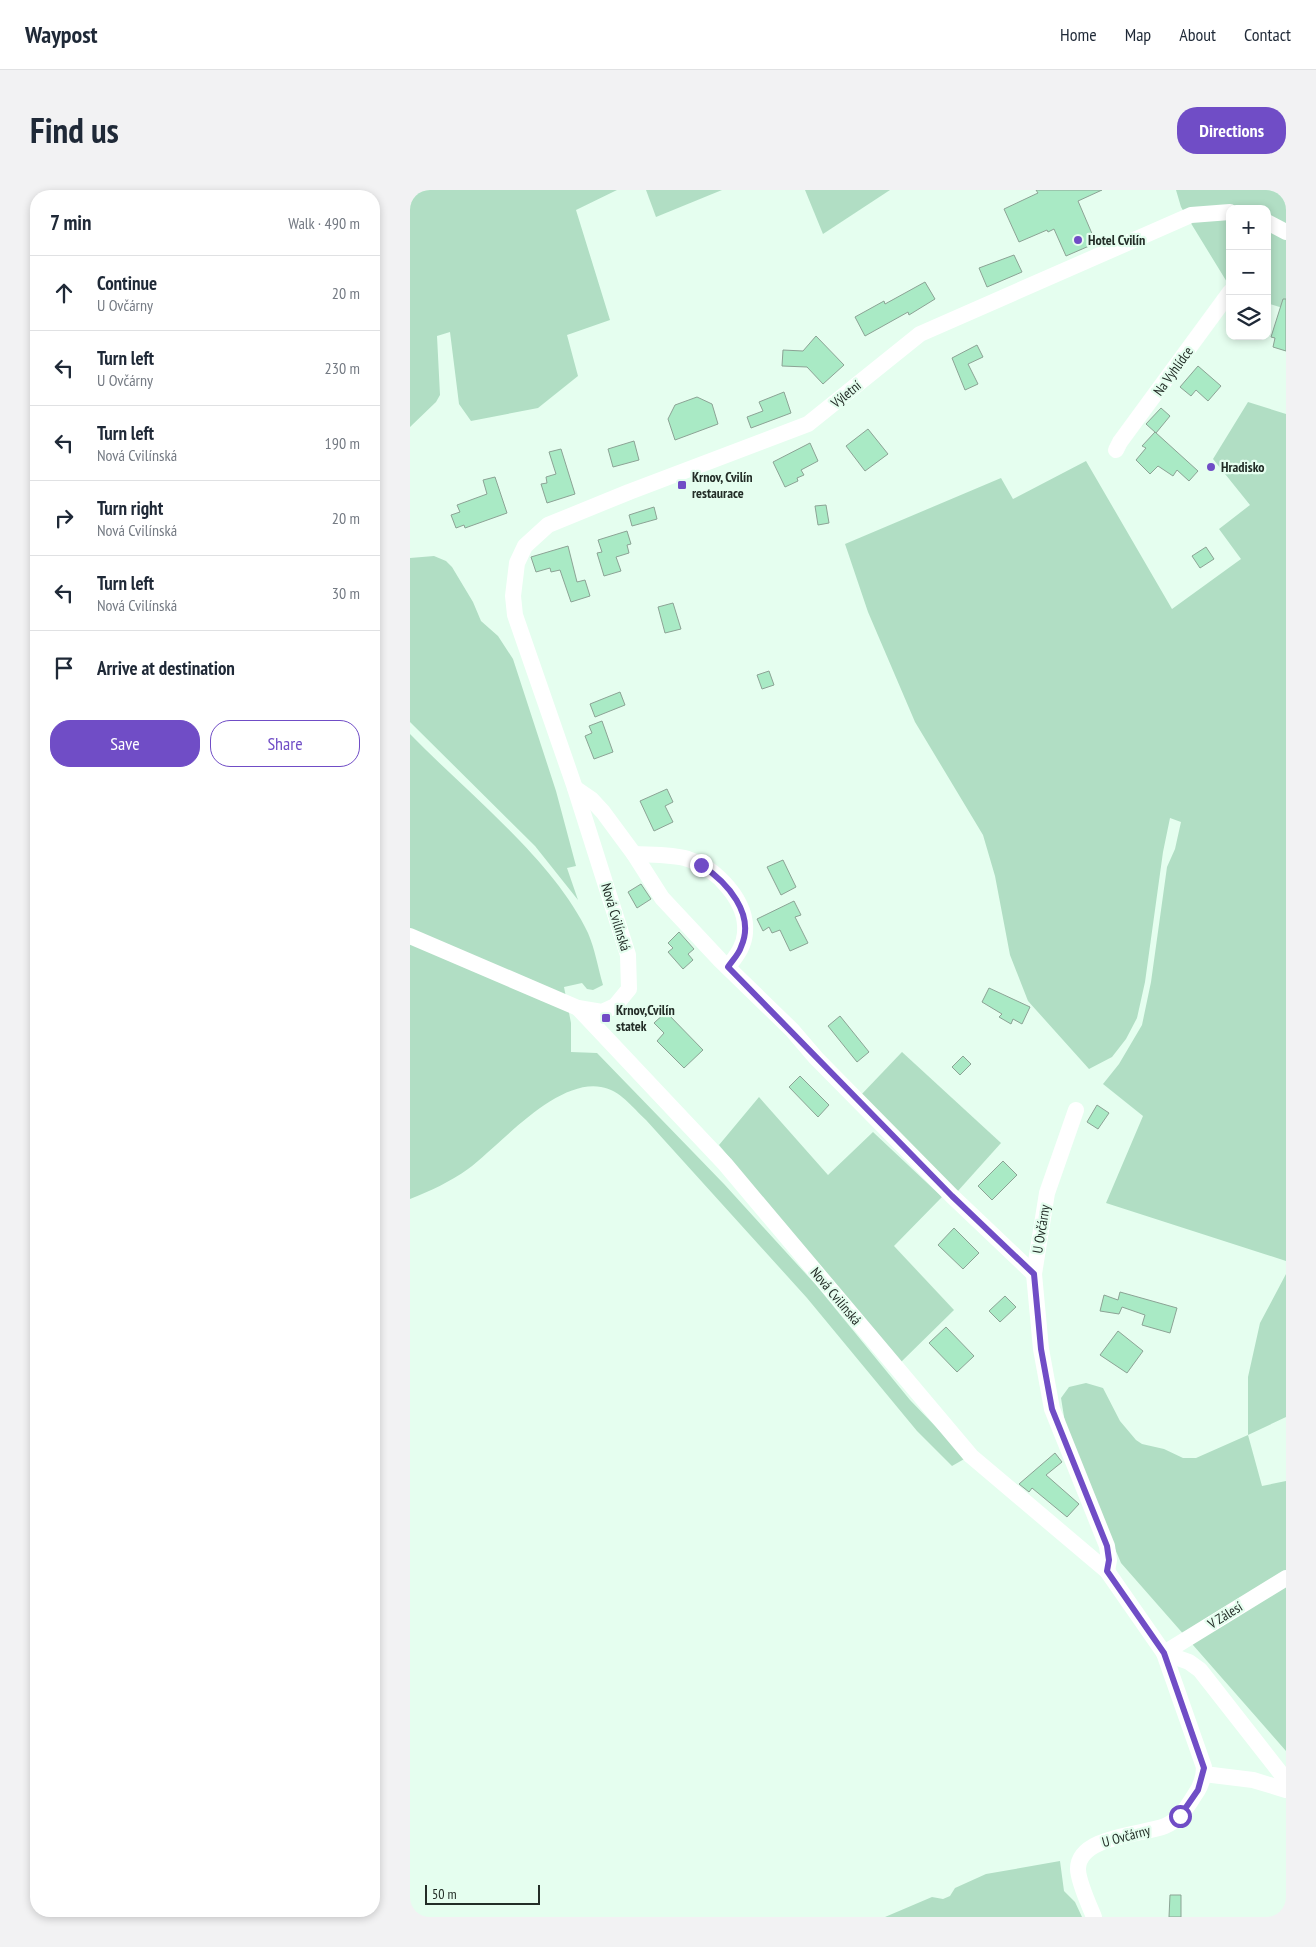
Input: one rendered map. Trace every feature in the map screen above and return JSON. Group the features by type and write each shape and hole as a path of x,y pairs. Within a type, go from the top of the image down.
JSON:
{"street":[{"name":"Výletní","path":"515,615 513,596 517,563 525,546 548,525 628,492 808,424 920,334 1191,215 1226,212"},
{"path":"1271,224 1286,232"},
{"name":"Na Vyhlídce","path":"1116,450 1228,295"},
{"name":"Nová Cvilínská","path":"410,936 578,1008 602,1012 615,1006 629,989 628,955 575,788 515,615"},
{"path":"575,788 591,799 603,812 634,854 662,898 952,1196 1034,1274"},
{"path":"634,854 676,856 689,860 714,874 731,891 745,921 745,934 741,948 728,967"},
{"name":"Nová Cvilínská","path":"578,1008 724,1164 971,1456 1107,1571"},
{"name":"U Ovčárny","path":"1076,1110 1047,1193 1034,1274 1041,1349 1052,1409 1107,1546 1109,1560 1107,1571"},
{"path":"1107,1571 1164,1653 1204,1768 1204,1774 1253,1780 1286,1790"},
{"name":"V Zálesí","path":"1164,1653 1286,1578"},
{"path":"1164,1653 1188,1662 1200,1670 1286,1780"},
{"path":"1253,1780 1260,1772 1265,1754"},
{"name":"U Ovčárny","path":"1094,1917 1078,1870 1085,1850 1096,1844 1166,1826 1180,1816 1190,1804 1204,1774"}],"green space":[{"path":"410,190 617,190 576,210 610,320 567,335 578,376 538,408 471,421 459,404 450,332 437,336 440,395 436,402 410,427"},
{"path":"646,190 722,190 656,217"},
{"path":"805,190 890,190 823,234"},
{"path":"1176,190 1286,190 1286,309 1271,304 1271,205 1226,205 1226,280 1181,207"},
{"path":"1248,402 1286,414 1286,1261 1106,1203 1143,1116 1103,1084 1119,1064 1142,1025 1151,982 1167,867 1175,849 1181,822 1170,818 1163,852 1145,982 1137,1018 1126,1039 1112,1057 1089,1069 1028,1001 1010,955 995,876 983,835 915,722 868,612 845,544 1001,478 1013,499 1086,461 1172,609 1241,559 1219,529 1250,505 1213,459"},
{"path":"434,556 446,561 452,567 473,602 481,621 498,636 513,659 556,791 576,866 567,868 578,900 535,846 410,722 410,558"},
{"path":"410,734 532,853 573,906 588,933 603,985 593,990 587,989 582,983 564,987 571,1023 571,1052 597,1053 724,1184 816,1285 910,1400 966,1458 952,1466 917,1431 807,1298 646,1120 620,1095 608,1089 584,1087 566,1093 548,1103 512,1130 461,1174 440,1186 410,1199"},
{"path":"902,1052 1001,1143 957,1192 860,1096"},
{"path":"759,1097 828,1175 873,1132 942,1197 894,1246 954,1310 899,1364 719,1145"},
{"path":"1286,1274 1286,1417 1248,1435 1248,1377 1260,1323"},
{"path":"1086,1383 1103,1388 1120,1421 1136,1440 1142,1444 1164,1449 1183,1458 1196,1458 1248,1435 1262,1486 1286,1481 1286,1751 1121,1563 1067,1435 1061,1398 1069,1387"},
{"path":"1060,1861 1064,1891 1075,1902 1082,1917 885,1917 932,1897 943,1899 950,1896 955,1888 986,1874"}],"building":[{"path":"1036,190 1102,190 1078,201 1096,243 1066,256 1054,229 1019,242 1004,209 1038,193"},
{"path":"1014,255 1022,272 987,287 979,268"},
{"path":"925,282 935,299 909,315 908,312 865,336 855,317 884,301 885,304"},
{"path":"1283,299 1286,299 1286,351 1273,347 1275,338 1271,337"},
{"path":"816,336 844,365 823,384 807,367 782,366 783,350 803,351"},
{"path":"977,345 983,357 968,364 978,384 965,390 952,358"},
{"path":"1198,366 1221,386 1208,401 1196,390 1191,396 1180,387"},
{"path":"784,392 791,413 751,428 747,417 763,411 759,402"},
{"path":"697,397 712,404 718,424 675,440 668,419 675,405"},
{"path":"1161,408 1170,416 1156,433 1146,424"},
{"path":"868,429 888,454 865,471 846,446"},
{"path":"1155,432 1198,471 1189,481 1177,470 1173,476 1158,466 1150,474 1136,460 1146,448 1142,446"},
{"path":"634,441 639,460 613,467 608,449"},
{"path":"810,443 818,461 801,470 804,475 797,478 798,481 785,487 773,462"},
{"path":"561,449 575,494 547,503 541,484 547,483 546,477 556,474 549,452"},
{"path":"495,477 507,513 465,528 464,525 456,528 451,515 460,512 457,505 487,494 483,480"},
{"path":"826,505 829,523 818,525 815,506"},
{"path":"654,507 657,519 632,526 629,515"},
{"path":"627,531 631,544 627,545 629,553 616,557 621,571 604,576 597,553 602,552 598,540"},
{"path":"568,546 577,582 585,580 590,596 571,602 560,570 551,572 550,568 536,572 531,557"},
{"path":"1206,547 1214,559 1200,568 1192,556"},
{"path":"673,603 681,629 665,633 658,607"},
{"path":"769,671 774,685 762,689 757,675"},
{"path":"620,692 625,705 595,717 590,704"},
{"path":"602,721 613,752 594,759 585,736 592,733 589,726"},
{"path":"667,789 673,802 665,806 673,822 654,831 640,801"},
{"path":"783,860 796,887 781,895 767,867"},
{"path":"641,884 651,899 637,908 628,892"},
{"path":"794,901 801,915 795,917 808,943 790,951 780,930 772,933 769,927 763,931 757,919"},
{"path":"679,932 694,949 688,954 693,960 683,969 668,952 673,948 668,943"},
{"path":"989,988 1030,1007 1022,1024 1013,1019 1011,1024 999,1017 1002,1014 982,1002"},
{"path":"666,1012 703,1050 684,1068 657,1041 664,1033 654,1023"},
{"path":"840,1016 869,1052 857,1062 828,1026"},
{"path":"963,1056 971,1064 960,1075 952,1067"},
{"path":"800,1076 829,1105 818,1117 789,1087"},
{"path":"1097,1105 1109,1113 1098,1129 1087,1122"},
{"path":"1003,1161 1017,1175 992,1200 978,1186"},
{"path":"954,1228 979,1253 963,1269 938,1245"},
{"path":"1120,1292 1177,1308 1170,1333 1142,1325 1145,1315 1122,1307 1119,1314 1100,1311 1104,1295 1118,1300"},
{"path":"1005,1296 1016,1307 1000,1322 989,1311"},
{"path":"946,1327 974,1356 957,1372 929,1343"},
{"path":"1118,1331 1143,1351 1127,1373 1100,1355"},
{"path":"1055,1453 1062,1462 1046,1475 1079,1504 1067,1517 1032,1488 1029,1492 1019,1484"},
{"path":"1170,1895 1181,1895 1181,1917 1169,1917"}],"place":[{"name":"Hotel Cvilín","path":"1078,240"},
{"name":"Hradisko","path":"1211,467"},
{"name":"Krnov, Cvilín restaurace","path":"682,485"},
{"name":"Krnov,Cvilín statek","path":"606,1018"}],"route":[{"path":"701,865 714,874 731,891 745,921 745,934 741,948 728,967 792,1030 816,1058 952,1196 1034,1274 1041,1349 1052,1409 1107,1546 1109,1560 1107,1571 1164,1653 1204,1768 1204,1774 1198,1790 1180,1816"}]}
